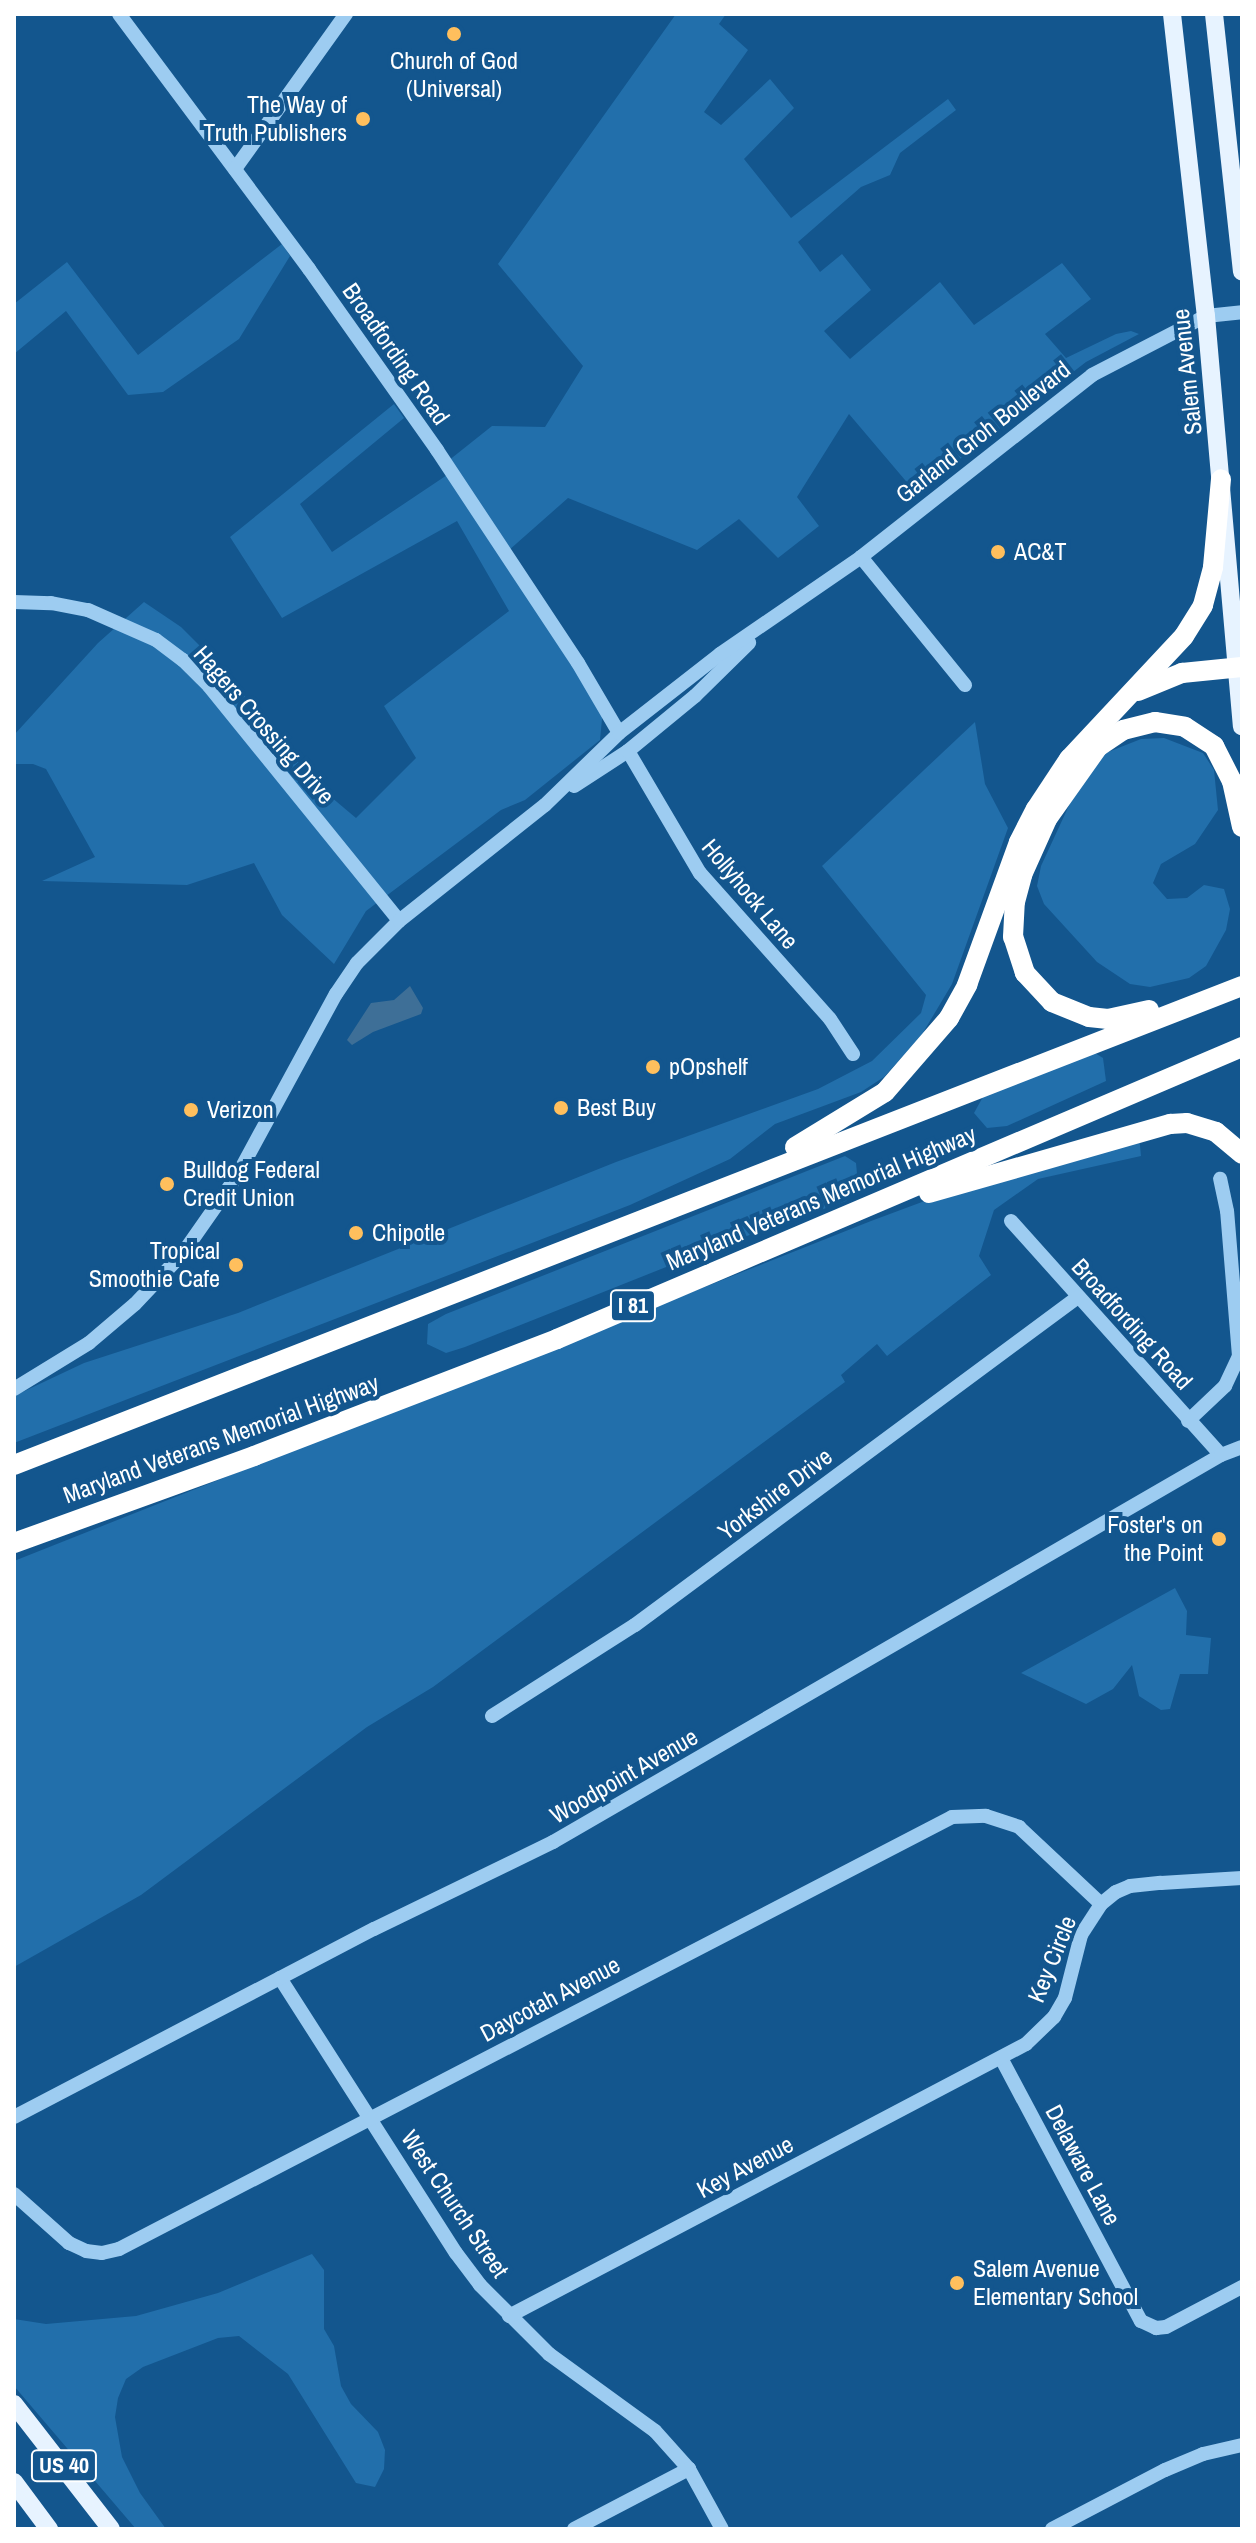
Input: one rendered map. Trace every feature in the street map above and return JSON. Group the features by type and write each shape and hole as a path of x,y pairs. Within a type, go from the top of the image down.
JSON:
{"highway":[{"path":"646,1217 833,1127 885,1092 908,1070 949,1018 967,985 1014,857 1036,809 1069,759 1184,636 1203,605 1213,567 1221,479"},
{"path":"1122,701 1182,673 1240,667"},
{"path":"1242,827 1232,781 1214,746 1185,727 1170,724 1130,727 1098,747 1062,794 1022,875 1012,920 1016,955 1025,973 1052,1002 1089,1017 1108,1019 1242,986"},
{"name":"Maryland Veterans Memorial Highway","path":"14,1465 1242,986"},
{"name":"Maryland Veterans Memorial Highway","path":"14,1543 557,1339 1242,1047"},
{"path":"814,1229 1155,1126 1187,1123 1202,1126 1216,1132 1242,1154"}],"main road":[{"name":"Salem Avenue","path":"1172,14 1206,316 1240,667 1242,726"},
{"path":"1214,14 1242,271"},
{"name":"US 40","path":"14,2404 111,2529"},
{"name":"US 40","path":"14,2482 49,2529"}],"street":[{"name":"Broadfording Road","path":"119,14 437,450 578,663 619,733"},
{"path":"235,169 346,14"},
{"name":"Garland Groh Boulevard","path":"14,1389 89,1343 135,1304 183,1253 237,1176 336,994 357,963 399,921 545,805 619,733 720,654 770,623 861,557 1092,375 1206,316 1242,312"},
{"path":"861,557 965,685"},
{"name":"Hagers Crossing Drive","path":"14,602 51,603 88,610 156,640 183,660 209,686 399,921"},
{"name":"Garland Groh Boulevard","path":"545,805 628,751 695,696 770,623"},
{"path":"581,782 619,733 695,696"},
{"name":"Hollyhock Lane","path":"628,751 700,873 830,1019 853,1054"},
{"path":"1188,1421 1225,1386 1239,1356 1227,1211 1220,1179"},
{"name":"Broadfording Road","path":"1011,1221 1221,1455"},
{"name":"Yorkshire Drive","path":"492,1716 635,1625 1078,1297"},
{"name":"Woodpoint Avenue","path":"14,2117 280,1978 553,1842 1221,1455 1242,1447"},
{"name":"Daycotah Avenue","path":"14,2194 69,2243 86,2251 102,2253 119,2249 952,1817 986,1816 1019,1827 1101,1904"},
{"name":"Key Circle","path":"1001,2058 1026,2044 1054,2017 1073,1979 1081,1935 1101,1904 1130,1886 1242,1878"},
{"name":"West Church Street","path":"280,1978 456,2253 509,2316 549,2354 655,2431 689,2469 722,2529"},
{"name":"Delaware Lane","path":"1001,2058 1141,2321 1156,2328 1166,2327 1242,2287"},
{"name":"Key Avenue","path":"509,2316 1001,2058"},
{"path":"1052,2529 1165,2470 1203,2454 1242,2445"},
{"path":"574,2529 689,2469"}],"shaded area":[{"path":"676,14 726,14 719,24 748,50 704,112 721,125 770,79 794,108 744,159 791,218 948,99 956,110 900,153 890,175 861,187 798,242 820,272 842,254 871,290 824,331 850,359 940,282 974,325 1062,263 1091,299 1045,334 1066,358 1116,334 1131,331 1139,334 1086,362 916,493 849,414 797,497 819,526 778,558 739,519 697,550 568,498 508,551 604,698 600,740 525,800 501,810 366,911 334,964 282,915 254,863 187,885 42,881 95,857 46,769 33,764 14,764 14,735 98,643 144,602 181,627 221,667 318,786 356,818 416,758 384,706 509,611 457,521 282,618 230,537 394,404 404,418 300,504 332,552 453,471 448,461 492,426 545,427 583,366 498,264"},
{"path":"282,244 290,256 239,339 163,392 128,395 66,311 14,354 14,304 67,262 138,355"},
{"path":"975,722 985,784 1008,828 952,984 921,1036 884,1077 861,1092 775,1124 730,1159 630,1205 14,1443 14,1396 84,1363 238,1313 616,1162 818,1089 872,1061 921,1013 926,995 822,866"},
{"path":"1164,738 1203,753 1214,770 1218,810 1195,844 1161,864 1153,883 1167,899 1187,898 1204,885 1224,889 1230,909 1226,930 1206,966 1189,978 1150,987 1130,984 1097,962 1044,904 1037,886 1041,866 1078,786 1103,754 1141,739"},
{"path":"410,986 423,1008 421,1014 373,1032 352,1045 347,1040 371,1003 394,1000"},
{"path":"1095,1053 1103,1058 1106,1081 1007,1126 987,1128 974,1113 984,1095"},
{"path":"1139,1135 1141,1156 1038,1179 994,1210 979,1256 991,1275 887,1356 877,1344 841,1375 845,1382 433,1687 367,1727 141,1895 14,1967 14,1561 871,1221 973,1183"},
{"path":"845,1156 856,1163 858,1184 846,1201 724,1244 465,1347 446,1353 427,1344 428,1324 446,1314"},
{"path":"1175,1588 1187,1611 1186,1635 1211,1638 1208,1674 1180,1674 1170,1709 1161,1710 1139,1696 1132,1665 1113,1689 1086,1704 1021,1673"},
{"path":"312,2254 324,2270 324,2329 334,2346 341,2386 351,2404 378,2432 385,2450 384,2469 375,2487 356,2483 288,2374 239,2336 218,2338 143,2367 126,2379 118,2398 115,2417 122,2457 140,2493 166,2529 136,2529 14,2386 14,2319 46,2324 136,2316 218,2293"}],"place":[{"name":"Church of God (Universal)","path":"454,34"},
{"name":"The Way of Truth Publishers","path":"363,119"},
{"name":"AC&T","path":"998,552"},
{"name":"pOpshelf","path":"653,1067"},
{"name":"Best Buy","path":"561,1108"},
{"name":"Verizon","path":"191,1110"},
{"name":"Bulldog Federal Credit Union","path":"167,1184"},
{"name":"Chipotle","path":"356,1233"},
{"name":"Tropical Smoothie Cafe","path":"236,1265"},
{"name":"Foster's on the Point","path":"1219,1539"},
{"name":"Salem Avenue Elementary School","path":"957,2283"}]}
